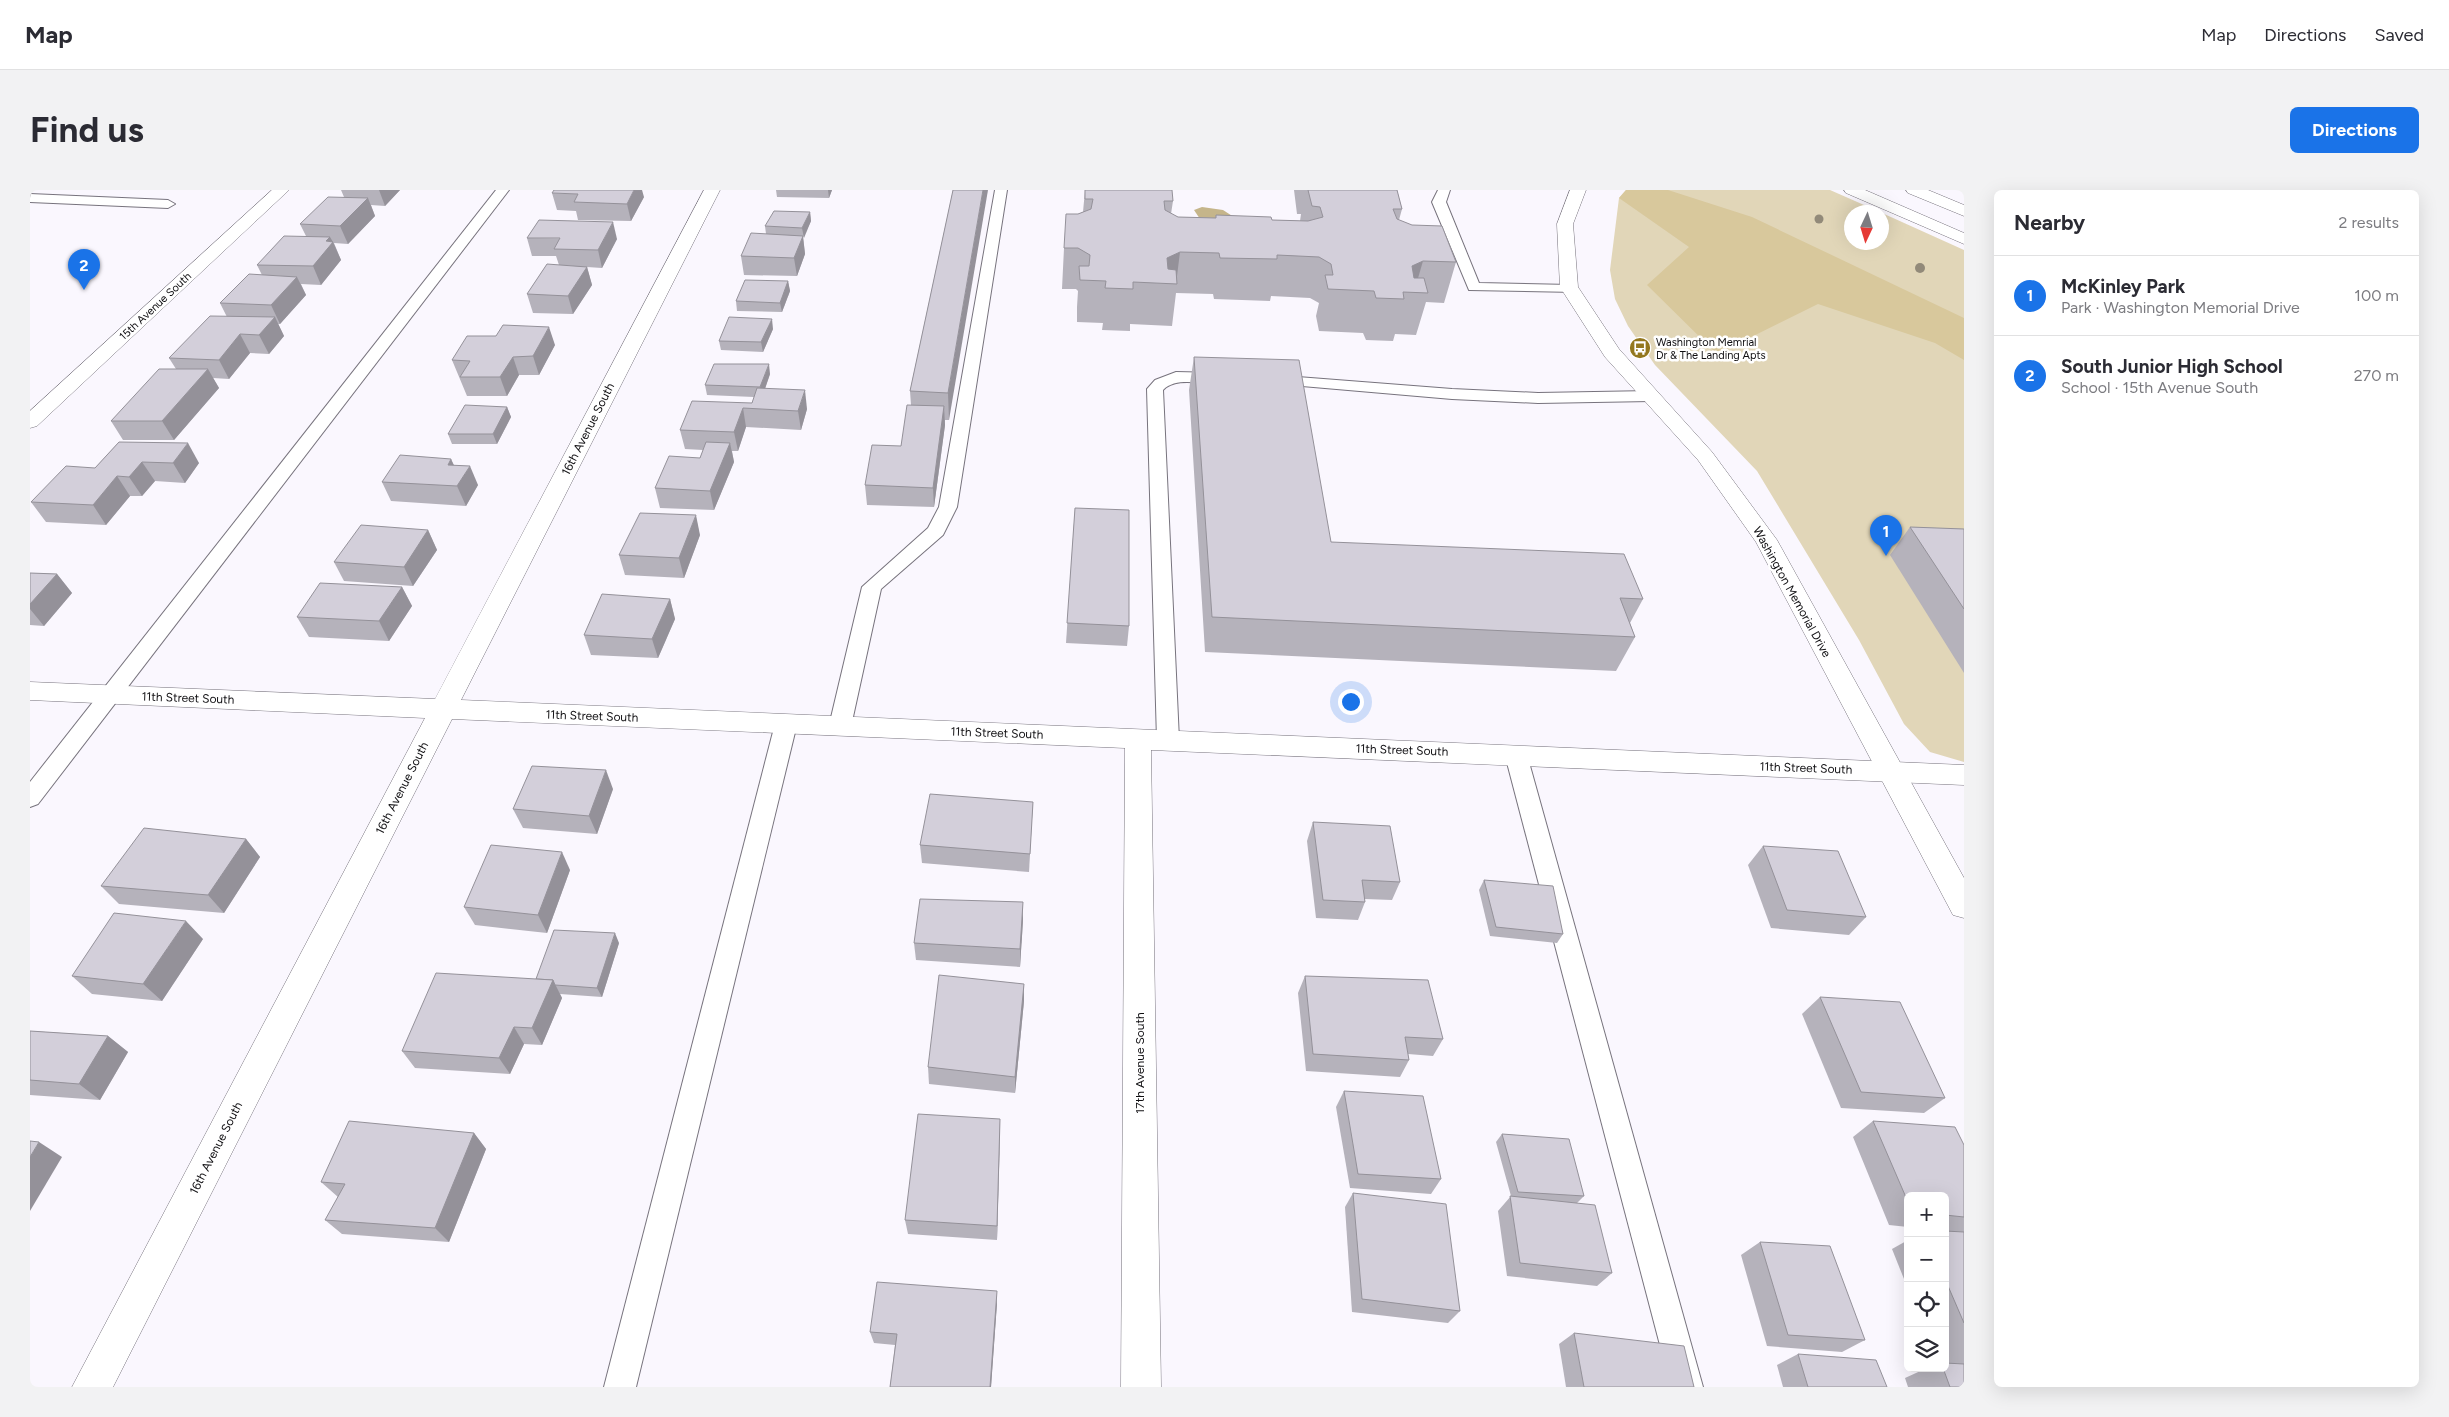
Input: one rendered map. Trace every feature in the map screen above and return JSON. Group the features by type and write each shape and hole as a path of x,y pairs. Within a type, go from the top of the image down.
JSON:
{"street":[{"name":"15th Avenue South","path":"30,422 280,190"},
{"name":"16th Avenue South","path":"92,1387 712,190"},
{"name":"Washington Memorial Drive","path":"1578,190 1565,224 1571,289 1612,353 1704,456 1766,540 1964,906"},
{"path":"1852,190 1964,239"},
{"path":"1914,190 1964,211"},
{"name":"11th Street South","path":"30,692 1964,775"},
{"name":"17th Avenue South","path":"1141,1387 1153,740"}],"lane":[{"path":"111,201 125,190"},
{"path":"30,798 503,190"},
{"path":"840,726 872,587 936,531 948,507 1001,190"},
{"path":"1444,190 1439,202 1474,287 1571,289"},
{"path":"30,198 168,204"},
{"path":"1153,740 1155,389 1159,383 1167,378 1234,379"},
{"path":"1254,379 1348,388 1538,398 1651,396"},
{"path":"620,1387 786,724"},
{"path":"1516,755 1687,1387"}],"shaded area":[{"path":"1626,190 1830,190 1864,205 1844,205 1844,250 1889,250 1889,216 1964,250 1964,762 1930,752 1904,724 1859,640 1757,471 1655,365 1628,326 1615,299 1610,270 1619,198"},
{"path":"1626,190 1668,190 1752,217 1964,318 1964,360 1935,343 1818,304 1717,354 1647,285 1689,247 1619,198"},
{"path":"1202,207 1223,210 1240,221 1200,219 1194,210"}],"building":[{"path":"554,190 634,190 627,204 574,202 578,194 552,193"},
{"path":"953,190 983,190 948,393 910,391"},
{"path":"1085,190 1172,190 1173,201 1164,201 1165,210 1178,217 1216,218 1216,215 1271,217 1272,220 1308,221 1323,217 1320,207 1312,206 1308,190 1397,190 1402,209 1393,209 1397,219 1412,225 1442,226 1456,262 1423,261 1412,266 1414,278 1424,278 1428,293 1403,292 1404,299 1376,298 1374,291 1328,289 1325,275 1333,275 1331,264 1319,257 1277,255 1277,259 1220,258 1219,253 1180,252 1167,258 1168,269 1176,270 1177,284 1133,282 1133,289 1105,288 1106,281 1080,280 1079,266 1089,266 1090,255 1078,248 1064,248 1066,214 1078,214 1091,209 1093,199 1085,199"},
{"path":"328,197 368,198 340,226 300,224"},
{"path":"774,211 810,212 802,228 765,226"},
{"path":"539,220 613,222 598,250 554,249 560,238 527,238"},
{"path":"751,233 803,236 794,258 741,256"},
{"path":"284,236 330,237 326,241 333,242 313,266 257,265"},
{"path":"547,264 587,267 568,296 527,294"},
{"path":"249,274 297,277 271,305 220,303"},
{"path":"745,280 788,281 780,303 736,301"},
{"path":"210,316 275,317 259,335 240,334 219,360 169,358"},
{"path":"729,317 772,319 761,342 719,341"},
{"path":"503,325 549,327 533,356 513,357 500,377 460,377 470,361 452,360 467,336 496,336"},
{"path":"1194,357 1299,360 1331,542 1624,554 1643,599 1620,598 1635,637 1212,617"},
{"path":"714,364 769,364 760,387 705,385"},
{"path":"159,369 208,369 162,421 111,421"},
{"path":"757,388 805,390 798,411 743,408 734,432 680,430 692,401 752,403"},
{"path":"465,405 507,407 493,434 448,434"},
{"path":"907,405 944,406 933,488 865,485 872,445 901,446"},
{"path":"119,442 188,443 173,463 142,462 129,477 117,476 93,505 31,502 66,466 95,468"},
{"path":"706,442 730,443 710,491 655,488 669,456 700,458"},
{"path":"400,455 451,459 448,465 470,466 457,486 382,482"},
{"path":"1075,508 1129,510 1129,626 1067,623"},
{"path":"640,513 696,515 679,558 619,555"},
{"path":"361,525 428,530 404,567 334,562"},
{"path":"1910,527 1964,529 1964,609"},
{"path":"30,573 57,574 30,604"},
{"path":"320,583 402,587 379,621 297,617"},
{"path":"602,594 670,599 652,639 584,635"},
{"path":"532,766 606,770 589,816 513,809"},
{"path":"930,794 1033,802 1030,854 920,845"},
{"path":"1313,822 1390,826 1400,882 1362,880 1365,902 1323,900"},
{"path":"144,828 246,839 208,895 101,886"},
{"path":"491,845 562,852 538,915 464,907"},
{"path":"1763,846 1838,851 1866,917 1787,910"},
{"path":"1484,880 1553,886 1563,934 1496,927"},
{"path":"920,899 1023,902 1020,949 914,943"},
{"path":"114,913 186,921 143,984 72,976"},
{"path":"554,930 615,933 597,988 555,985 553,980 536,979"},
{"path":"436,973 553,980 532,1028 514,1027 499,1058 402,1051"},
{"path":"939,975 1024,984 1015,1077 928,1067"},
{"path":"1305,976 1428,980 1443,1039 1405,1037 1409,1060 1313,1054"},
{"path":"1820,997 1900,1002 1945,1098 1861,1092"},
{"path":"30,1031 108,1036 79,1084 30,1080"},
{"path":"1344,1091 1423,1096 1441,1179 1358,1174"},
{"path":"918,1114 1000,1119 997,1226 905,1220"},
{"path":"349,1121 474,1133 435,1228 325,1220 345,1184 321,1182"},
{"path":"1873,1121 1955,1127 1964,1145 1964,1217 1949,1215 1949,1192 1904,1193"},
{"path":"1502,1134 1569,1139 1584,1196 1518,1192"},
{"path":"30,1141 39,1142 30,1157"},
{"path":"1353,1193 1446,1204 1460,1311 1362,1299"},
{"path":"1510,1196 1595,1205 1612,1273 1520,1263"},
{"path":"1949,1231 1964,1232 1964,1323 1949,1288"},
{"path":"1760,1242 1830,1246 1865,1340 1788,1335"},
{"path":"877,1282 997,1291 990,1387 890,1387 897,1334 870,1332"},
{"path":"1574,1333 1684,1346 1694,1387 1584,1387"},
{"path":"1798,1354 1876,1360 1887,1387 1808,1387"},
{"path":"1949,1363 1964,1364 1964,1387 1950,1387 1944,1372 1949,1372"}],"place":[{"name":"South Junior High School","path":"84,290"},
{"name":"Washington Memrial Dr & The Landing Apts","path":"1640,348"},
{"name":"McKinley Park","path":"1886,556"}]}
